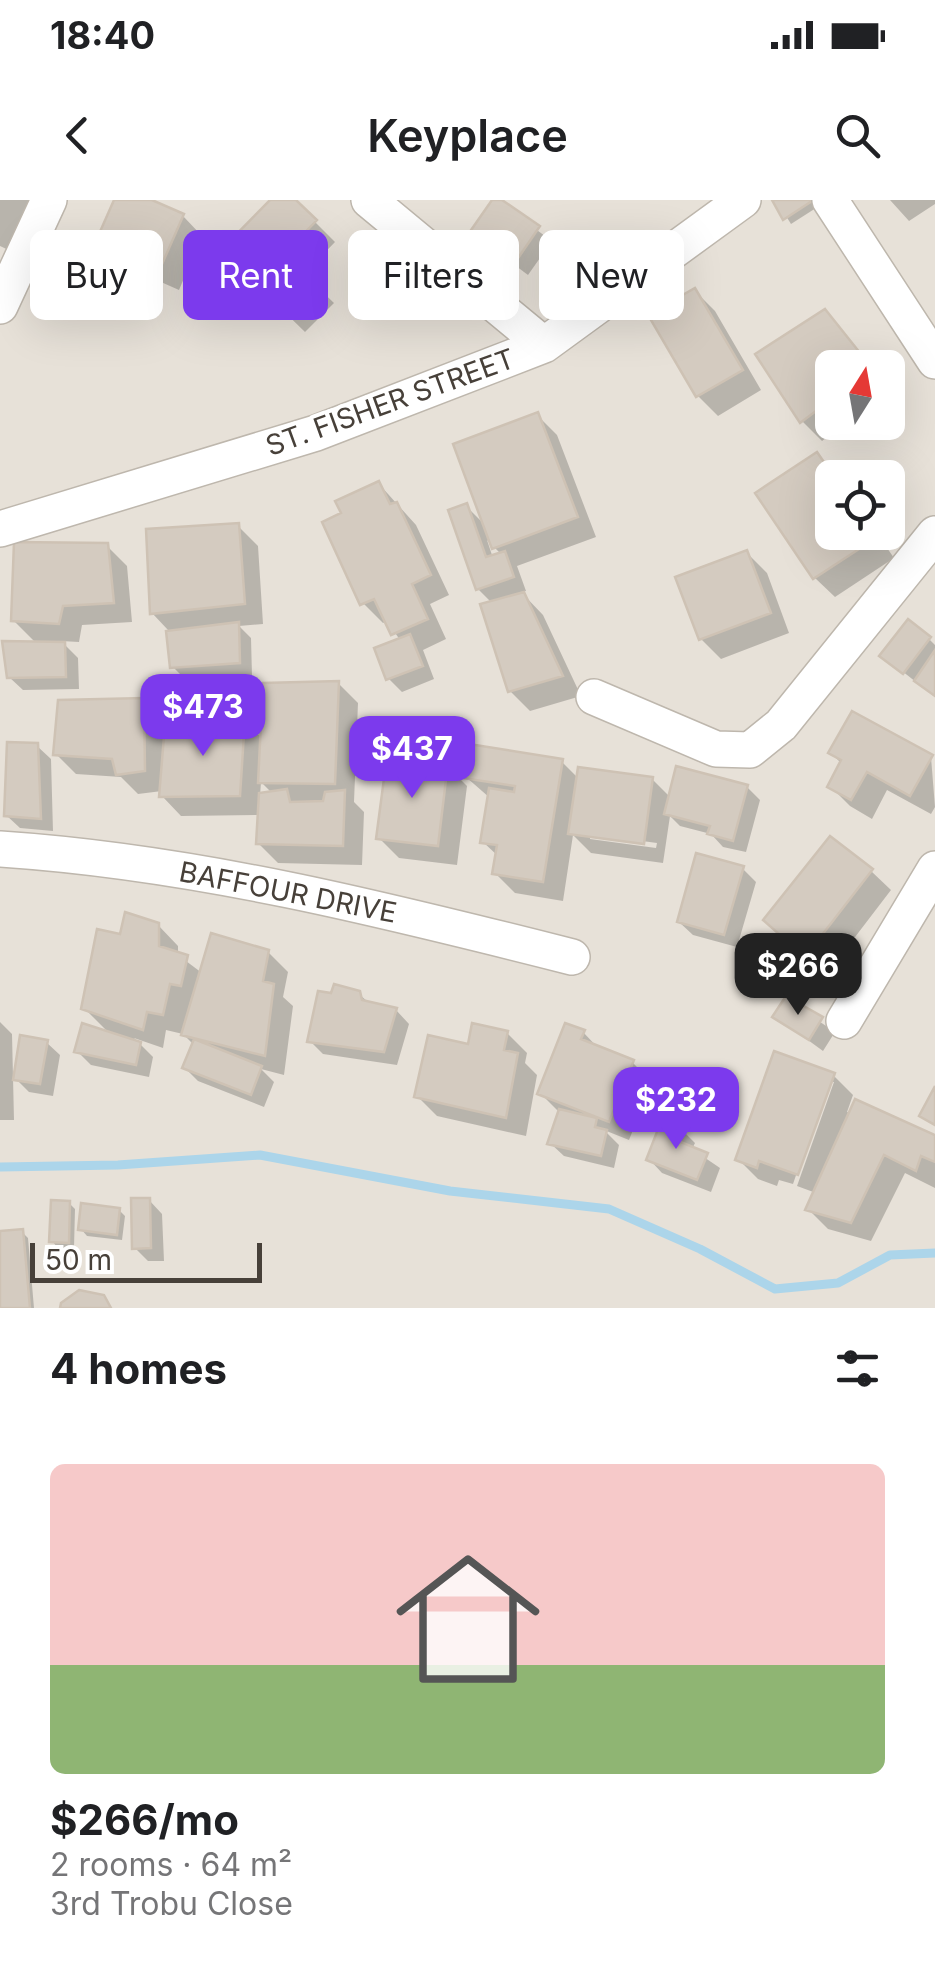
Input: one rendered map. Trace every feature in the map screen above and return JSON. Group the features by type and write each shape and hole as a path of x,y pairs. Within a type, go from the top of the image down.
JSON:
{"street":[{"path":"0,306 48,200"},
{"path":"368,200 544,345"},
{"name":"ST. FISHER STREET","path":"0,529 316,433 544,345 742,200"},
{"path":"830,200 935,361"},
{"path":"594,697 716,748 750,750 781,725 935,534"},
{"name":"BAFFOUR DRIVE","path":"0,849 130,862 328,896 572,957"},
{"path":"844,1021 935,869"}],"shaded area":[{"path":"0,200 935,200 935,1308 0,1308"}],"building":[{"path":"114,200 152,200 184,214 163,262 163,230 101,230"},
{"path":"270,200 296,200 317,220 307,230 241,230"},
{"path":"492,200 502,200 540,226 519,257 519,230 471,230"},
{"path":"772,200 811,200 812,201 783,220"},
{"path":"695,288 743,370 696,397 651,320 684,320 684,294"},
{"path":"825,309 858,350 815,350 815,412 800,423 755,354"},
{"path":"538,412 578,517 492,549 453,444"},
{"path":"817,452 823,460 815,460 815,550 858,550 813,579 755,493"},
{"path":"379,481 390,504 397,502 431,575 412,584 428,619 391,635 374,599 360,605 322,522 341,513 335,501"},
{"path":"467,503 486,557 505,551 514,577 476,590 448,510"},
{"path":"239,523 245,604 150,614 146,529"},
{"path":"14,542 108,543 114,603 63,606 59,624 11,621"},
{"path":"747,550 771,613 699,640 675,577"},
{"path":"524,592 563,676 508,692 480,604"},
{"path":"908,619 931,637 903,674 879,656"},
{"path":"239,622 240,663 170,668 166,631"},
{"path":"410,634 423,666 386,680 374,648"},
{"path":"2,641 65,642 66,677 7,678"},
{"path":"935,650 935,696 914,681"},
{"path":"339,681 335,784 258,783 263,683"},
{"path":"144,698 145,771 116,775 112,759 53,755 58,700"},
{"path":"852,711 933,755 910,796 867,772 851,800 827,787 841,760 828,753"},
{"path":"245,718 240,796 159,797 165,724"},
{"path":"7,742 38,743 41,819 4,816"},
{"path":"469,744 563,759 543,882 492,874 497,845 480,843 489,788 514,792 515,786 463,778"},
{"path":"387,756 448,763 438,846 376,839"},
{"path":"676,766 748,785 733,841 707,834 710,826 664,814"},
{"path":"578,767 653,777 644,844 568,834"},
{"path":"287,789 290,802 323,801 325,792 345,790 343,846 256,844 259,793"},
{"path":"830,836 873,869 805,957 763,920"},
{"path":"696,853 744,866 724,935 677,922"},
{"path":"125,912 159,923 159,946 188,955 181,986 170,984 163,1015 147,1012 143,1030 81,1009 97,929 120,934"},
{"path":"211,933 269,950 263,981 274,984 265,1056 181,1035"},
{"path":"334,984 360,991 362,1000 397,1008 384,1052 307,1042 318,991 331,993"},
{"path":"786,996 823,1017 809,1040 772,1017"},
{"path":"82,1023 141,1042 136,1065 74,1052"},
{"path":"472,1023 508,1031 504,1050 518,1053 506,1118 414,1097 428,1035 468,1044"},
{"path":"565,1023 585,1030 581,1039 634,1060 609,1122 537,1094"},
{"path":"20,1035 48,1040 40,1084 13,1080"},
{"path":"194,1039 262,1066 251,1095 182,1068"},
{"path":"774,1051 835,1073 798,1175 759,1161 757,1168 735,1160"},
{"path":"935,1086 935,1125 919,1116"},
{"path":"855,1099 935,1135 935,1162 921,1156 916,1171 884,1155 851,1223 805,1210"},
{"path":"559,1109 597,1118 595,1127 607,1130 601,1156 547,1144"},
{"path":"662,1119 683,1127 678,1141 708,1153 697,1180 646,1160"},
{"path":"131,1198 150,1198 151,1248 132,1249"},
{"path":"51,1200 70,1201 69,1243 49,1242"},
{"path":"81,1203 120,1208 117,1235 78,1230"},
{"path":"23,1229 30,1308 0,1308 0,1231"},
{"path":"79,1290 104,1295 111,1308 60,1308"}],"waterway":[{"path":"0,1167 118,1165 260,1155 450,1191 609,1209 700,1249 775,1289 838,1283 890,1255 935,1253"}]}
